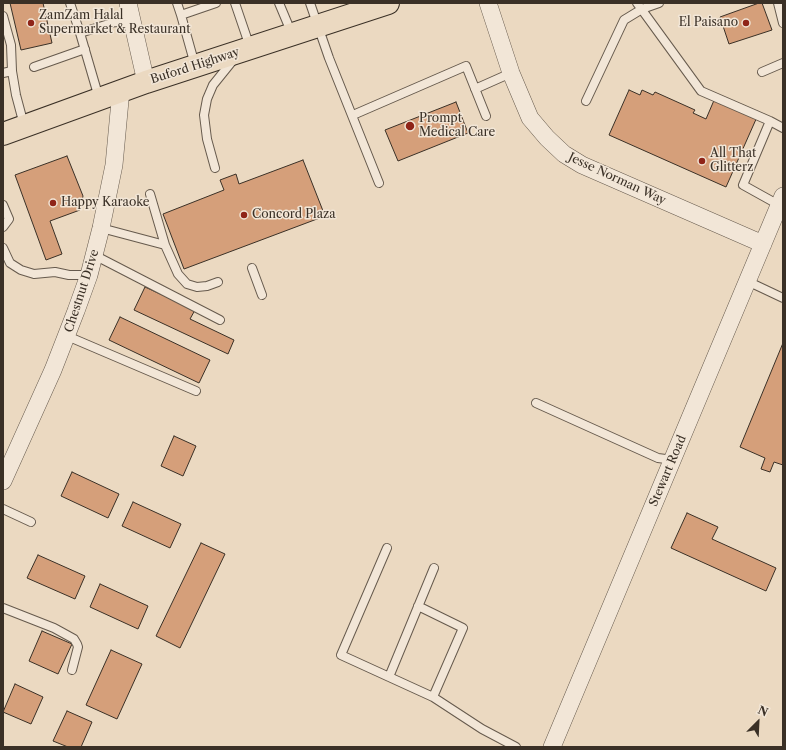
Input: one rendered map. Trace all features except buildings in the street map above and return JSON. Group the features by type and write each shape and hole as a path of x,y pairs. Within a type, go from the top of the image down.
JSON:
{"main road":[{"name":"Buford Highway","path":"3,134 121,90 388,3"}],"street":[{"path":"128,3 146,82"},
{"name":"Jesse Norman Way","path":"488,3 510,73 530,118 547,138 564,154 589,168 762,244"},
{"name":"Chestnut Drive","path":"3,481 67,336 89,275 101,228 114,165 121,90"},
{"name":"Stewart Road","path":"552,747 781,200"}],"lane":[{"path":"70,3 99,98"},
{"path":"177,3 196,66"},
{"path":"181,15 216,3"},
{"path":"215,168 207,139 204,115 207,99 213,85 231,61 246,49 236,3"},
{"path":"280,3 292,34"},
{"path":"310,3 329,58 379,183"},
{"path":"586,101 624,20 640,6 659,3"},
{"path":"778,3 783,20"},
{"path":"640,6 701,91 783,128"},
{"path":"3,16 11,45 12,71 16,95 25,126"},
{"path":"80,33 115,22 133,24"},
{"path":"34,67 85,49"},
{"path":"762,72 783,63"},
{"path":"353,115 466,66 486,116"},
{"path":"3,73 12,71"},
{"path":"475,88 510,73"},
{"path":"770,121 743,185 781,200"},
{"path":"150,194 165,245 178,274 187,284 197,287 207,286 218,282"},
{"path":"3,205 9,219 3,228"},
{"path":"101,228 165,245"},
{"path":"3,248 10,263 21,270 34,274 55,272 69,275 89,275"},
{"path":"94,255 220,320"},
{"path":"252,268 262,295"},
{"path":"747,281 783,298"},
{"path":"67,336 196,391"},
{"path":"536,403 658,458 673,460"},
{"path":"3,509 31,522"},
{"path":"387,548 341,655 433,697 482,730 516,747"},
{"path":"388,677 434,568"},
{"path":"418,606 463,628 433,697"},
{"path":"3,608 54,628 74,640 78,644 78,647 72,670"}],"place":[{"name":"ZamZam Halal Supermarket & Restaurant","path":"31,23"},
{"name":"El Paisano","path":"746,23"},
{"name":"Prompt Medical Care","path":"410,126"},
{"name":"All That Glitterz","path":"702,161"},
{"name":"Happy Karaoke","path":"53,203"},
{"name":"Concord Plaza","path":"244,215"}]}
